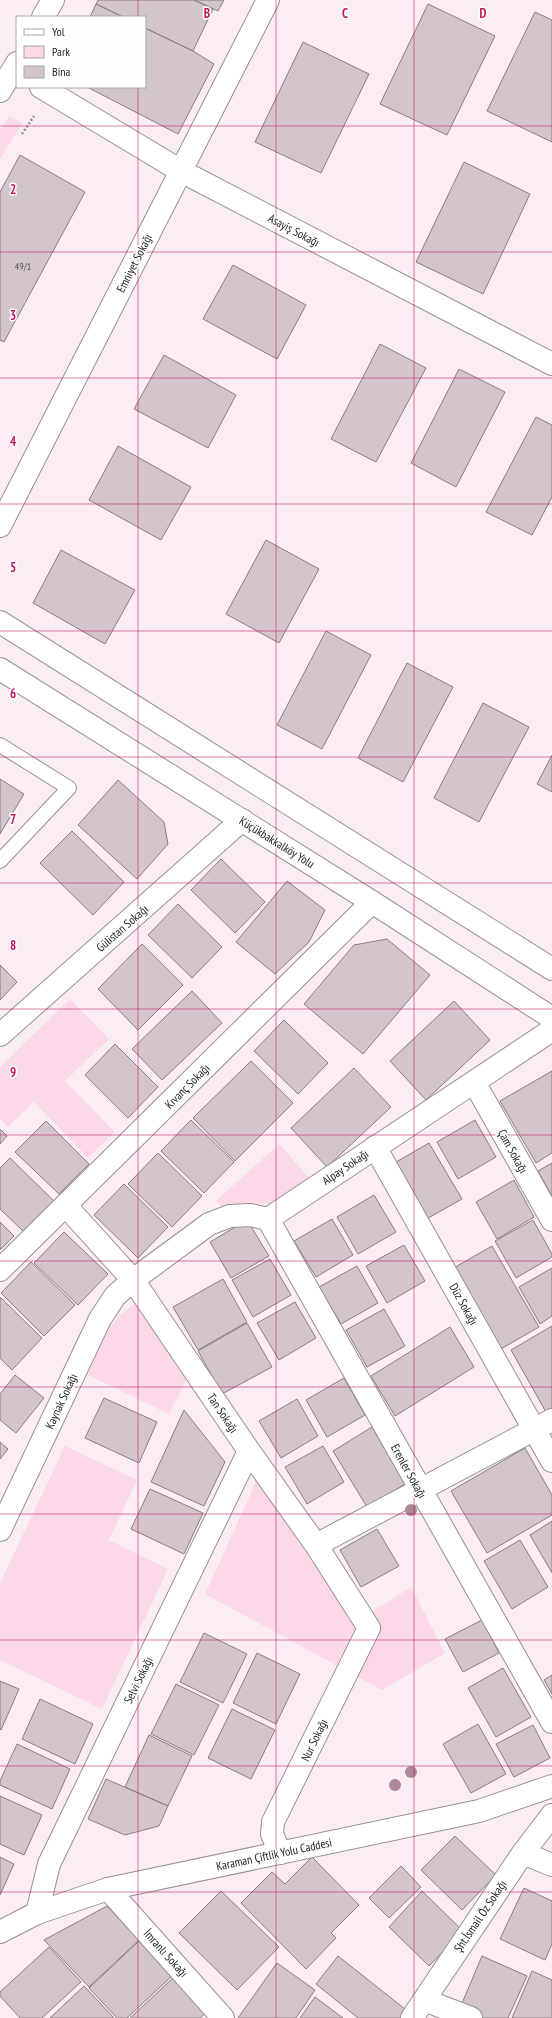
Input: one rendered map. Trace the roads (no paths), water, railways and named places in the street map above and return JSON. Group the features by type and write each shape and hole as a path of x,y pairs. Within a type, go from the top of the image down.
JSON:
{"street":[{"path":"44,16 53,0"},
{"name":"Emniyet Sokağı","path":"0,526 268,0"},
{"path":"0,91 12,68"},
{"name":"Asayiş Sokağı","path":"43,88 181,171 552,364"},
{"path":"0,622 552,970"},
{"name":"Küçükbakkalköy Yolu","path":"0,669 372,902 552,1018"},
{"name":"Gülistan Sokağı","path":"0,1035 242,820"},
{"name":"Kıvanç Sokağı","path":"0,1270 372,902"},
{"name":"Alpay Sokağı","path":"268,1219 552,1030"},
{"name":"Çam Sokağı","path":"474,1082 552,1220"},
{"name":"Düz Sokağı","path":"375,1148 543,1425 552,1461"},
{"name":"Tan Sokağı","path":"66,1206 133,1280 249,1452 316,1545 369,1628"},
{"path":"133,1280 209,1224 230,1216 250,1215 268,1219"},
{"name":"Erenler Sokağı","path":"268,1219 552,1722"},
{"name":"Kaynak Sokağı","path":"0,1530 100,1320 115,1296 133,1280"},
{"path":"316,1545 543,1425"},
{"name":"Selvi Sokağı","path":"37,1912 49,1864 249,1452"},
{"name":"Nur Sokağı","path":"280,1853 272,1834 273,1822 369,1628"},
{"name":"Karaman Çiftlik Yolu Caddesi","path":"0,1932 37,1912 108,1889 479,1811 552,1786"},
{"name":"Şht.İsmail Öz Sokağı","path":"412,2018 523,1853 552,1815"},
{"path":"523,1853 552,1865"},
{"name":"İmranlı Sokağı","path":"108,1889 223,2018"},
{"path":"424,2000 471,2018"}],"lane":[{"path":"0,746 69,788 0,861"}]}
